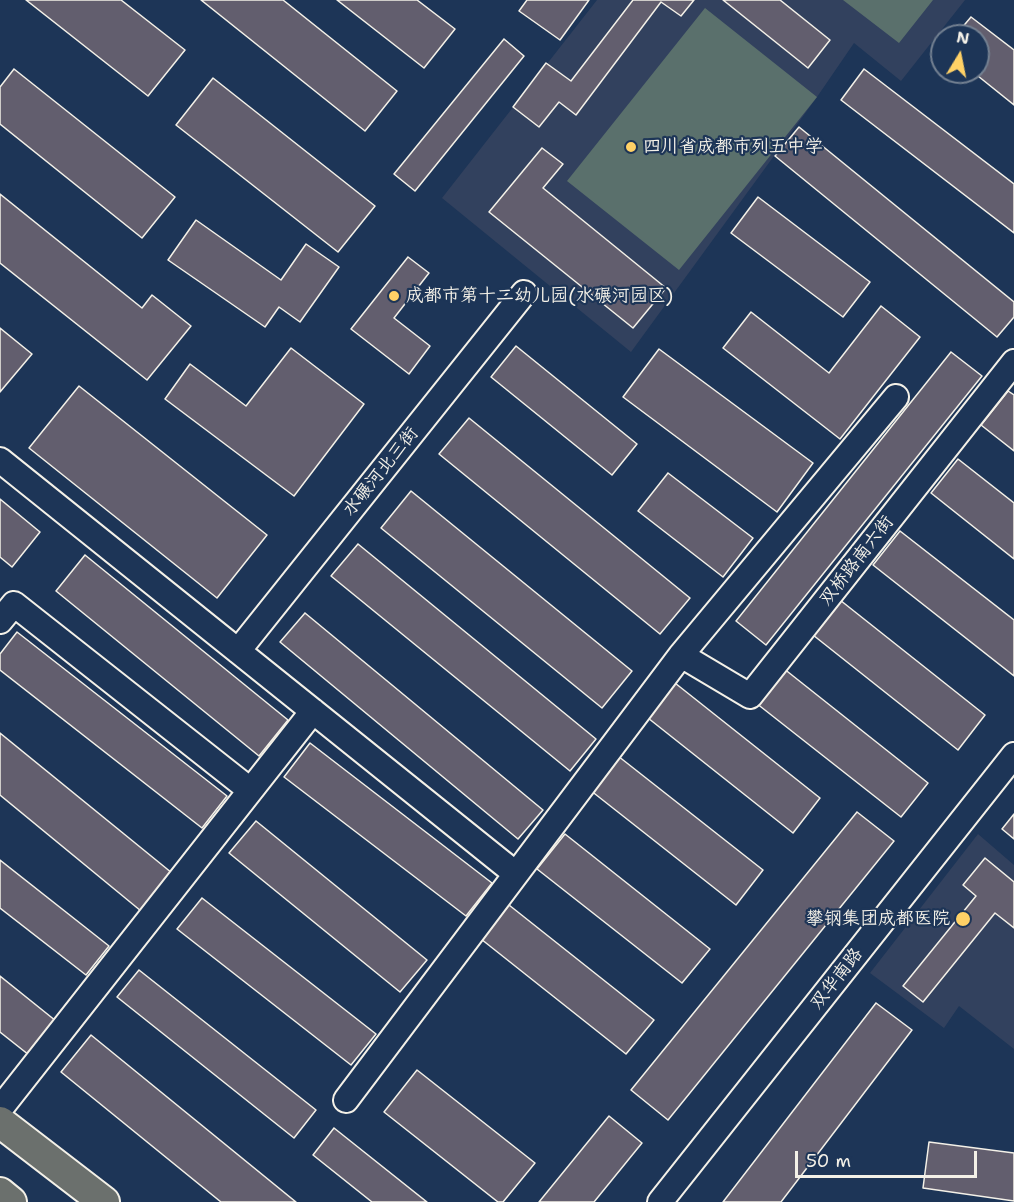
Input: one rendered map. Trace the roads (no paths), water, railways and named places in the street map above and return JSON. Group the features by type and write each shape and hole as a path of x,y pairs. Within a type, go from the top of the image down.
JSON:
{"main road":[{"path":"0,1122 104,1202"}],"street":[{"name":"水碾河北三街","path":"238,651 524,293"},
{"name":"双桥路南六街","path":"681,655 750,696 1014,362"},
{"path":"346,1100 681,655 896,397"},
{"path":"0,460 516,874"},
{"path":"0,621 14,604 250,790"},
{"path":"0,1109 313,711"},
{"name":"双华南路","path":"660,1202 1014,755"}],"place":[{"name":"四川省成都市列五中学","path":"631,147"},
{"name":"成都市第十二幼儿园(水碾河园区)","path":"394,296"},
{"name":"攀钢集团成都医院","path":"963,919"}]}
